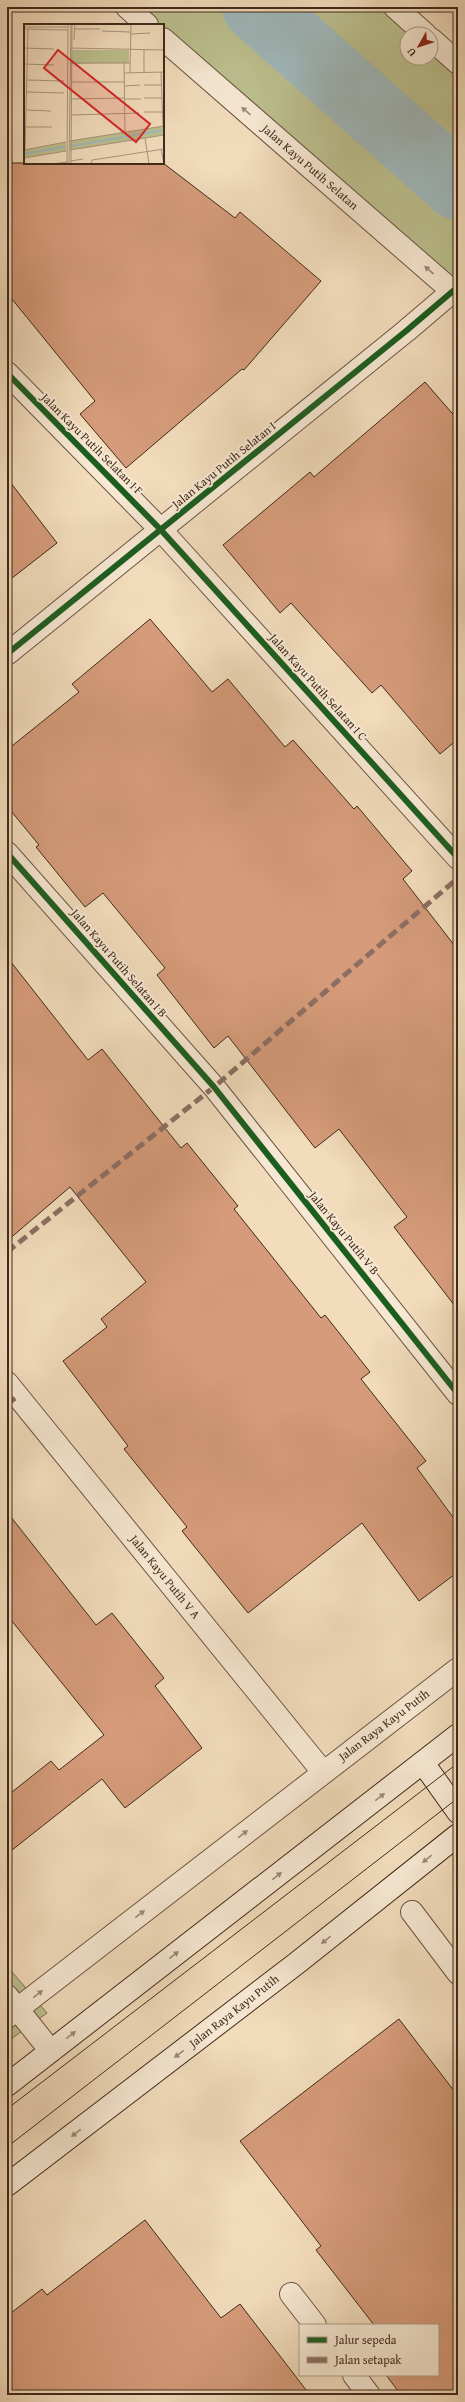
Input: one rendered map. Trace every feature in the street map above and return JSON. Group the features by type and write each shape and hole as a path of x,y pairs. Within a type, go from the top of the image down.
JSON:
{"street":[{"path":"127,7 146,24"},
{"path":"395,7 416,26"},
{"name":"Jalan Kayu Putih Selatan","path":"164,40 455,293"},
{"path":"439,46 458,63"},
{"name":"Jalan Kayu Putih Selatan I","path":"7,654 455,293"},
{"name":"Jalan Kayu Putih Selatan I F","path":"7,373 161,530"},
{"name":"Jalan Kayu Putih Selatan I C","path":"161,530 458,858"},
{"name":"Jalan Kayu Putih Selatan I B","path":"7,853 214,1087"},
{"name":"Jalan Kayu Putih V B","path":"214,1087 458,1394"},
{"name":"Jalan Kayu Putih V A","path":"7,1383 323,1772"},
{"name":"Jalan Raya Kayu Putih","path":"10,2008 458,1669"},
{"path":"7,2085 50,2050 458,1735"},
{"path":"423,1763 458,1812"},
{"name":"Jalan Raya Kayu Putih","path":"7,2185 297,1963 458,1835"},
{"path":"412,1912 458,1973"},
{"path":"10,2008 50,2050"},
{"path":"291,2294 314,2324"},
{"path":"355,2376 369,2395"}],"green space":[{"path":"128,7 394,7 415,26 399,26 399,66 439,66 439,47 458,64 458,299 164,39 164,24 147,24"},
{"path":"7,1966 47,2013 7,2042"}],"building":[{"path":"7,163 164,164 235,218 240,212 321,281 244,370 242,369 126,468 80,414 95,401 7,293"},
{"path":"425,382 458,420 458,739 440,754 381,685 372,693 291,603 280,613 223,545 310,472 314,477"},
{"path":"7,478 57,543 7,582"},
{"path":"150,619 212,692 228,679 285,747 293,740 354,809 357,806 412,871 403,879 458,950 458,1310 394,1227 407,1217 339,1129 315,1148 228,1036 214,1048 157,975 165,968 103,893 85,907 36,847 39,845 7,806 7,750 79,692 72,684"},
{"path":"7,957 88,1060 102,1049 181,1148 187,1143 238,1206 234,1209 321,1318 325,1315 370,1372 361,1379 426,1461 417,1468 458,1524 458,1572 419,1601 362,1523 248,1613 182,1531 187,1527 124,1449 128,1446 63,1361 107,1327 101,1319 146,1282 70,1187 7,1241"},
{"path":"7,1512 96,1625 112,1613 164,1678 155,1686 202,1748 125,1808 102,1779 7,1854 7,1796 51,1761 59,1770 104,1735 7,1615"},
{"path":"399,2019 458,2096 458,2395 401,2395 387,2376 439,2376 439,2324 373,2324 316,2250 321,2246 240,2141"},
{"path":"145,2220 221,2318 240,2304 310,2395 7,2395 7,2316 42,2289 47,2295"}],"waterway":[{"path":"256,7 458,186"}],"tram line":[{"path":"7,2109 458,1763"},
{"path":"7,2147 458,1798"}],"marked path":[{"path":"7,1252 214,1087 458,878"},
{"path":"7,1404 18,1396"}],"cycle path":[{"path":"7,654 406,331 453,291"},
{"path":"7,373 161,530 458,858"},
{"path":"7,853 214,1087 458,1394"}]}
